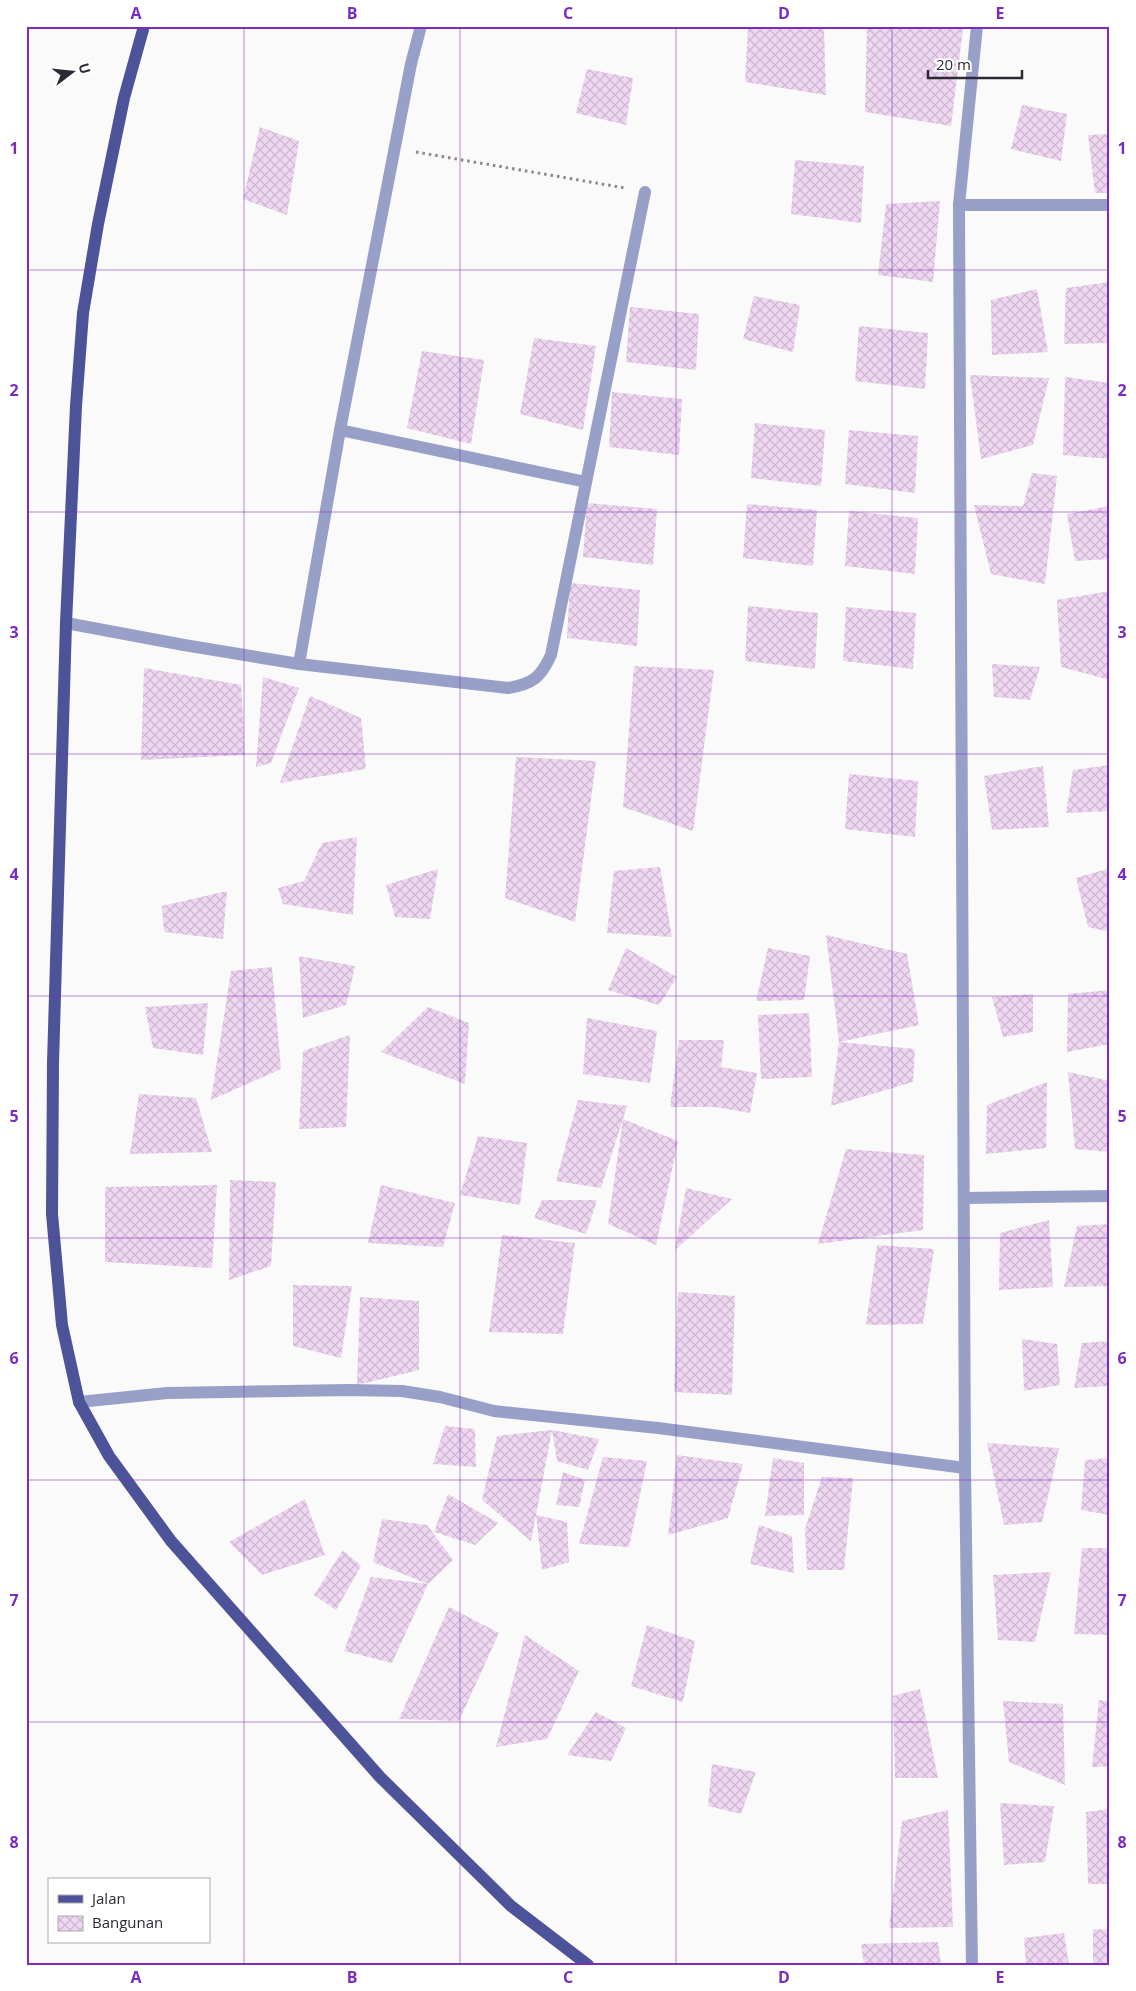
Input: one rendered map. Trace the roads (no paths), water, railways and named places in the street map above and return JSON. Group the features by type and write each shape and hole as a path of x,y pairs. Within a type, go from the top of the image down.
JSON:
{"main road":[{"path":"144,26 122,108 98,224 83,313 76,406 66,623 53,1063 52,1214 62,1325 79,1402 109,1456 171,1542 354,1748 387,1784 511,1906 588,1965"}],"street":[{"path":"299,664 340,430 410,64 421,26"},
{"path":"972,1965 965,1468 959,205 977,26"},
{"path":"66,623 299,664 508,688 531,682 543,672 551,655 645,192"},
{"path":"959,205 1110,205"},
{"path":"340,430 586,482"},
{"path":"965,1198 1110,1196"},
{"path":"79,1402 167,1393 402,1391 440,1397 494,1411 658,1428 965,1468"}]}
